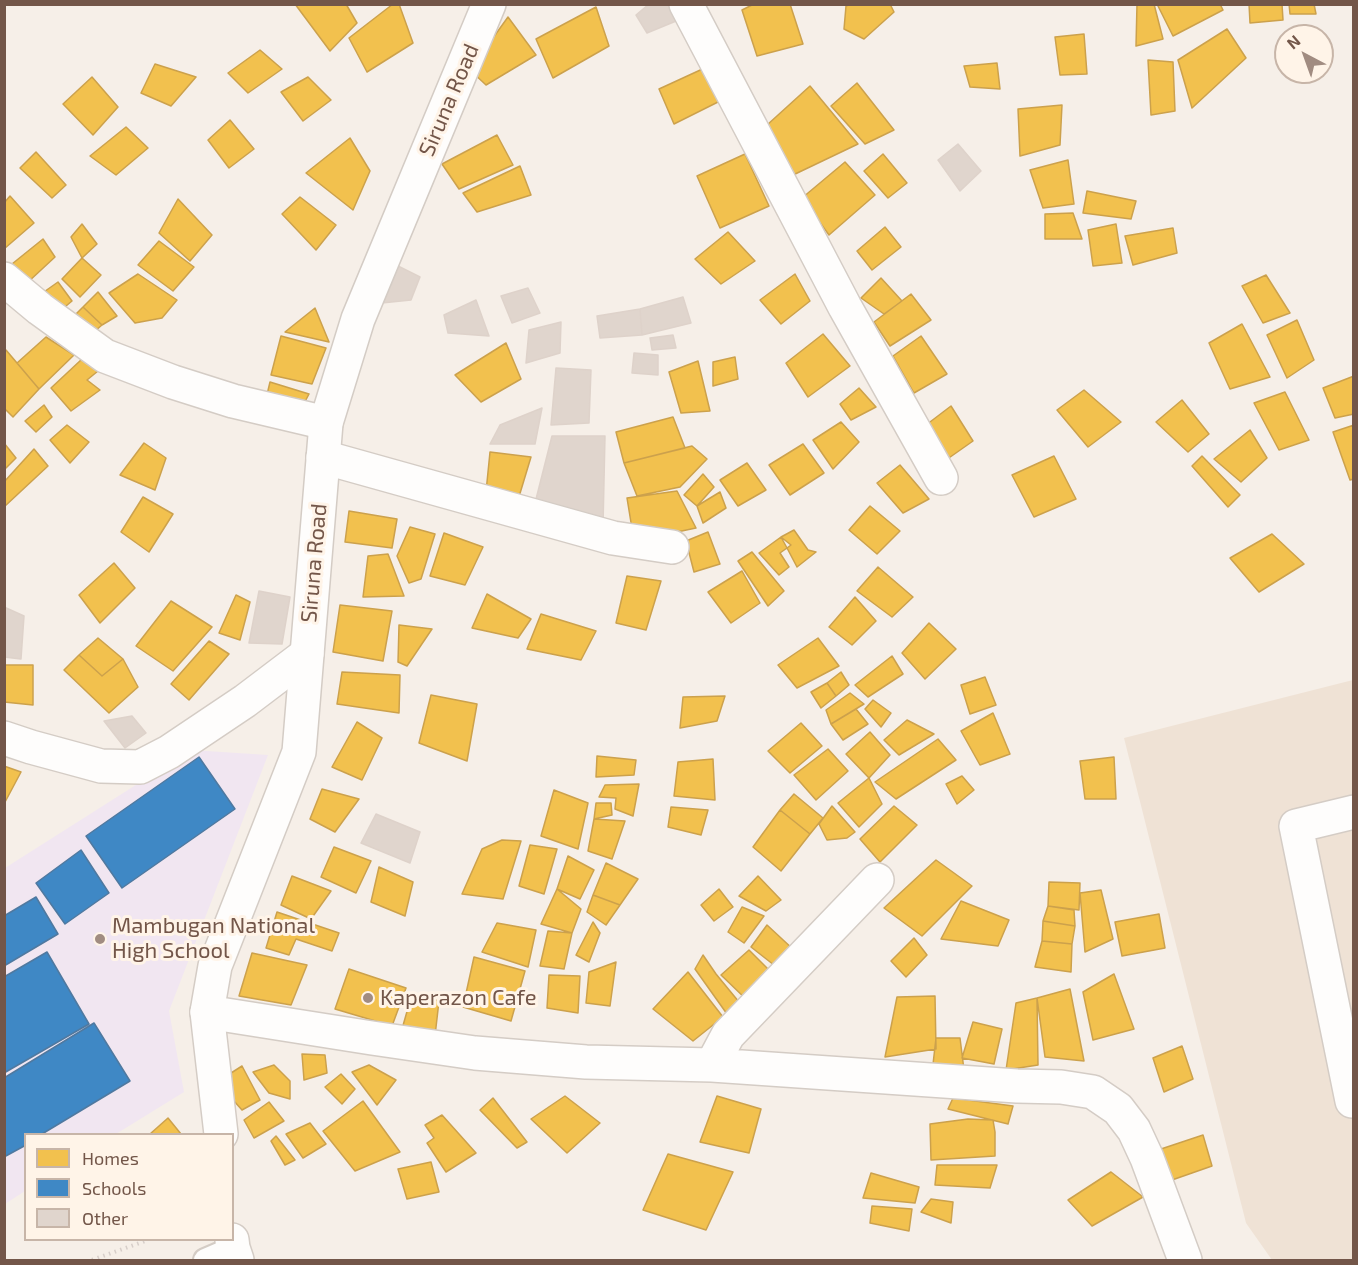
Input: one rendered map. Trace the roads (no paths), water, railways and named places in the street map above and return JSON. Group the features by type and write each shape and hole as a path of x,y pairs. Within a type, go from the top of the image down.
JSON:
{"street":[{"name":"Siruna Road","path":"221,1133 207,1012 215,966 298,752 326,423 358,319 489,4"},
{"path":"686,4 845,307 941,478"},
{"path":"4,279 40,309 105,356 173,382 233,401 326,423"},
{"path":"323,457 613,538 672,547"},
{"path":"4,738 101,766 140,768 169,752 245,701 307,654"},
{"path":"1353,812 1296,826 1353,1101"},
{"path":"712,1065 728,1035 877,880"},
{"path":"207,1012 475,1053 586,1062 712,1065 1061,1087 1093,1092 1118,1109 1134,1130 1147,1158 1185,1260"}],"place":[{"name":"Mambugan National High School","path":"100,939"},
{"name":"Kaperazon Cafe","path":"368,998"}]}
